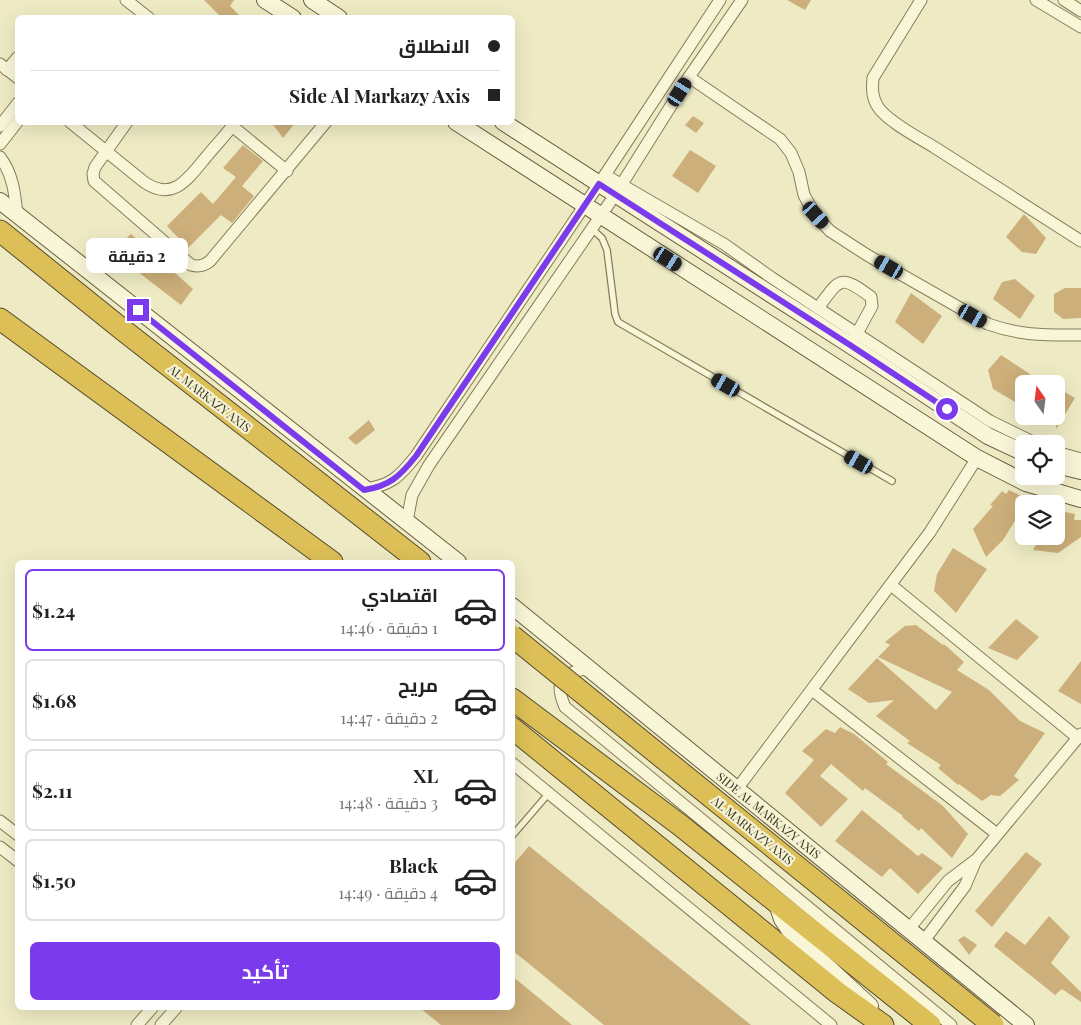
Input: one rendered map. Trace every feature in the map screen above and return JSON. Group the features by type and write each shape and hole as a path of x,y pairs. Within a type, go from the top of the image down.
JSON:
{"highway":[{"name":"AL MARKAZY AXIS","path":"0,232 417,560"},
{"path":"0,319 329,560"},
{"name":"AL MARKAZY AXIS","path":"515,638 993,1025"},
{"path":"515,701 680,825 930,1025"},
{"path":"515,730 838,993 883,1025"}],"street":[{"path":"126,0 146,15"},
{"path":"266,0 288,15"},
{"path":"312,0 334,15"},
{"path":"364,490 394,480 401,475 416,456 585,206 720,0"},
{"path":"407,521 412,495 429,465 618,190 689,77 742,0"},
{"path":"922,0 873,78 873,94 879,109 889,118 1081,241"},
{"path":"1036,0 1081,27"},
{"path":"1064,0 1081,11"},
{"path":"15,59 4,67 15,76"},
{"path":"689,77 780,139 791,153 799,172 804,195 816,215 830,231 867,255 988,324 1007,331 1027,334 1081,335"},
{"path":"0,126 15,107"},
{"path":"0,144 15,125"},
{"path":"73,125 149,186 168,190 185,181 233,125"},
{"path":"125,125 94,170 93,178 96,184 191,265 196,267 210,261 324,125"},
{"path":"235,125 287,171"},
{"path":"461,125 585,206 596,222 977,458 1026,483 1081,499"},
{"path":"508,125 602,180 854,339 990,421 1019,435"},
{"path":"0,157 10,173 17,215"},
{"path":"618,190 724,244 818,308 854,339 988,436 1015,449"},
{"path":"0,201 364,490 407,521 456,560"},
{"path":"818,308 836,283 842,281 847,281 870,297 872,306 854,339"},
{"path":"1065,455 1081,459"},
{"path":"416,456 429,465"},
{"path":"737,789 930,532 977,458"},
{"path":"1065,467 1081,471"},
{"path":"890,585 1079,736 976,859 948,881 908,930"},
{"name":"SIDE AL MARKAZY AXIS","path":"515,608 1026,1025"},
{"path":"589,668 570,672 561,682 559,693 565,707 951,1025"},
{"path":"812,690 997,834"},
{"path":"515,765 831,1025"},
{"path":"0,821 15,833"},
{"path":"0,847 15,859"},
{"path":"924,942 965,886 976,859"},
{"path":"776,901 782,918 798,941 891,1025"},
{"path":"137,1025 150,1010"},
{"path":"161,1025 174,1010"}],"lane":[{"path":"596,222 607,250 615,314 618,322 892,481"},
{"path":"515,833 549,793"}],"building":[{"path":"204,0 234,0 230,6 239,15 219,15"},
{"path":"787,0 811,0 805,10"},
{"path":"693,116 704,123 696,133 685,125"},
{"path":"273,125 294,125 283,138"},
{"path":"243,145 263,161 242,186 254,196 232,223 221,215 188,248 167,226 201,192 213,204 236,177 223,168"},
{"path":"690,150 716,166 698,193 672,176"},
{"path":"1024,214 1046,238 1036,254 1022,252 1006,237"},
{"path":"131,234 193,289 181,305 112,252"},
{"path":"1015,279 1035,296 1020,319 993,299 1002,282"},
{"path":"1065,288 1081,288 1081,318 1063,319 1054,312 1054,294"},
{"path":"911,293 942,316 923,344 895,322"},
{"path":"1001,355 1030,374 1015,375 1015,402 993,389 988,370"},
{"path":"1065,392 1075,398 1065,414"},
{"path":"369,420 375,430 356,445 348,438"},
{"path":"1009,490 1020,495 1015,495 1015,521 1003,540 986,557 973,529 993,506 990,505 1002,491 1006,494"},
{"path":"1065,512 1075,514 1074,520 1081,520 1081,537 1058,553 1033,550 1036,545 1065,545"},
{"path":"953,548 987,569 956,613 934,591 937,574"},
{"path":"1016,619 1039,637 1017,660 988,648"},
{"path":"916,625 944,644 964,662 957,670 989,690 1020,721 1045,733 1014,776 1019,780 1000,796 991,795 982,801 958,785 938,768 941,765 907,743 910,741 876,716 894,700 869,703 848,689 877,658 936,710 952,692 878,657 890,645 885,642 905,626"},
{"path":"1081,661 1081,704 1058,691"},
{"path":"840,727 854,734 888,762 886,764 943,806 968,834 952,858 921,828 919,831 903,816 865,788 863,791 831,764 820,776 848,799 821,827 785,793 814,760 802,751 826,729 835,733"},
{"path":"862,810 918,856 922,853 943,868 918,894 890,868 882,877 835,841"},
{"path":"529,846 751,1025 604,1025 515,952 515,862"},
{"path":"1026,852 1042,864 992,927 975,911"},
{"path":"1049,916 1070,937 1051,963 1081,992 1081,1002 1062,989 1055,995 994,946 1006,931 1025,945"},
{"path":"964,936 977,945 969,955 958,940"},
{"path":"515,978 572,1025 441,1025 422,1010 515,1010"}],"route":[{"path":"138,310 364,490 385,485 401,475 416,456 599,184 947,409"}]}
